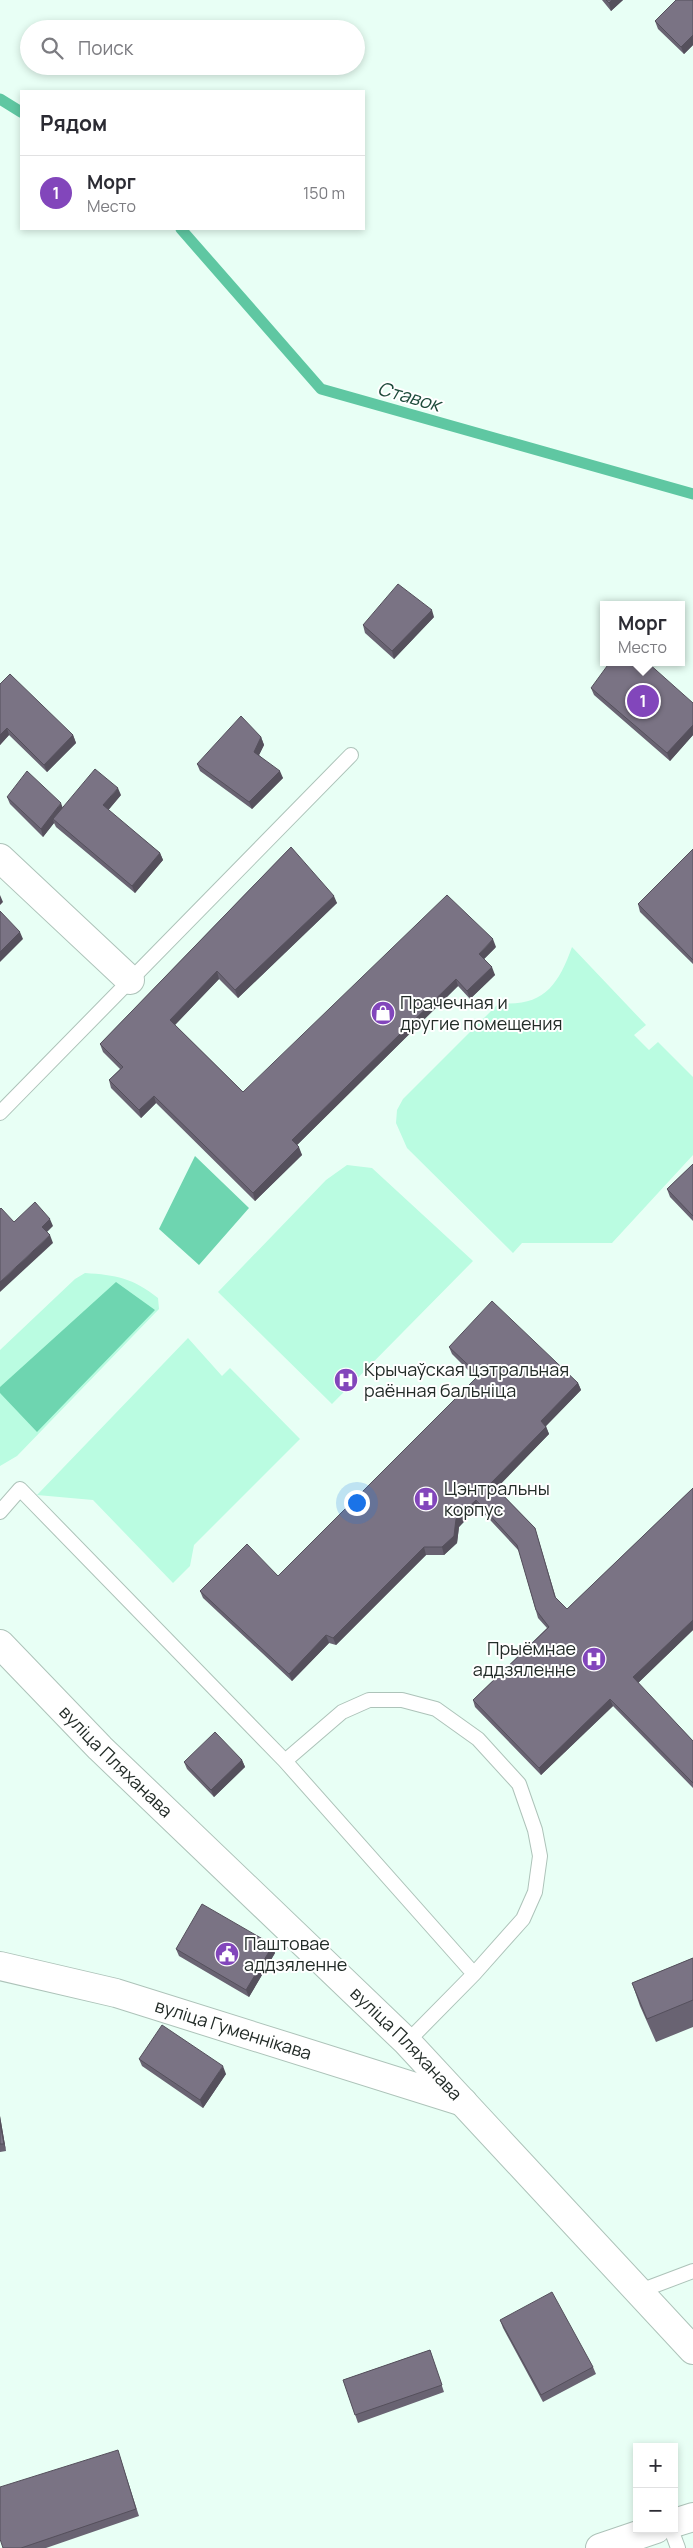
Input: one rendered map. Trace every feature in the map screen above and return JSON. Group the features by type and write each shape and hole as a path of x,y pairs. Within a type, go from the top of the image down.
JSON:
{"street":[{"path":"0,858 130,980"},
{"name":"вуліца Пляханава","path":"0,1644 100,1748 407,2042 693,2350"},
{"name":"вуліца Гуменнікава","path":"0,1966 116,1993 464,2102"},
{"path":"678,2522 693,2517"},
{"path":"600,2548 644,2533"}],"lane":[{"path":"0,1113 351,754"},
{"path":"0,1512 20,1489 285,1761 474,1974"},
{"path":"285,1761 342,1712 369,1700 402,1700 436,1709 478,1739 519,1784 535,1830 540,1856 535,1892 523,1919 474,1974 407,2042"},
{"path":"640,2291 693,2271"},
{"path":"672,2533 678,2548"}],"green space":[{"path":"572,947 646,1025 634,1035 649,1050 658,1042 693,1077 693,1155 612,1243 522,1243 513,1253 407,1148 396,1123 397,1110 403,1099 499,1003 527,1001 547,991 561,973"},
{"path":"195,1156 249,1208 199,1265 159,1229"},
{"path":"347,1165 372,1168 473,1261 332,1404 218,1292 326,1180"},
{"path":"85,1273 106,1275 132,1282 158,1298 159,1309 17,1456 0,1466 0,1350 75,1279"},
{"path":"116,1282 155,1310 37,1432 0,1393 0,1387"},
{"path":"188,1338 222,1376 230,1368 300,1439 194,1545 190,1566 173,1583 93,1500 37,1495"}],"building":[{"path":"676,0 693,0 693,35 681,47 655,21"},
{"path":"398,584 432,610 392,651 363,625"},
{"path":"607,666 651,666 693,703 693,725 667,753 591,688"},
{"path":"10,674 73,735 44,765 7,728 0,735 0,684"},
{"path":"241,716 261,737 254,752 280,771 249,802 197,764"},
{"path":"95,769 118,788 103,805 160,853 132,886 53,819"},
{"path":"27,771 61,803 41,829 7,797"},
{"name":"Прачечная и другие помещения","path":"291,847 334,896 235,990 217,971 170,1020 243,1092 447,895 493,939 479,954 492,967 467,991 456,979 292,1140 299,1147 253,1193 154,1096 139,1110 109,1080 123,1067 100,1044"},
{"path":"693,849 693,960 638,904"},
{"path":"0,911 20,932 0,952"},
{"path":"693,1164 693,1216 667,1189"},
{"path":"35,1202 50,1219 42,1227 50,1235 0,1282 0,1209 14,1222"},
{"path":"492,1301 578,1383 541,1421 546,1427 491,1483 535,1528 555,1597 567,1609 693,1488 693,1620 633,1677 693,1741 693,1783 610,1699 539,1768 473,1700 549,1627 536,1610 517,1545 476,1500 456,1519 454,1536 442,1547 424,1547 333,1638 326,1635 289,1674 200,1591 247,1544 278,1576 479,1375 449,1347"},
{"path":"215,1732 242,1760 211,1790 184,1762"},
{"name":"Паштовае аддзяленне","path":"202,1904 273,1945 246,1990 176,1949"},
{"path":"693,1958 693,2000 647,2019 632,1983"},
{"path":"162,2025 223,2066 200,2100 139,2059"},
{"path":"0,2123 4,2144 0,2144"},
{"path":"552,2292 593,2367 541,2395 500,2320"},
{"path":"430,2350 442,2385 355,2415 343,2380"},
{"path":"118,2450 136,2509 21,2548 3,2548 0,2539 0,2487"}],"waterway":[{"name":"Ставок","path":"0,99 20,111"},
{"name":"Ставок","path":"182,230 321,389 693,494"}],"place":[{"name":"Морг","path":"643,701"},
{"name":"Прачечная и другие помещения","path":"383,1013"},
{"name":"Крычаўская цэтральная раённая бальніца","path":"346,1380"},
{"name":"Цэнтральны корпус","path":"426,1499"},
{"name":"Прыёмнае аддзяленне","path":"594,1659"},
{"name":"Паштовае аддзяленне","path":"227,1954"}]}
